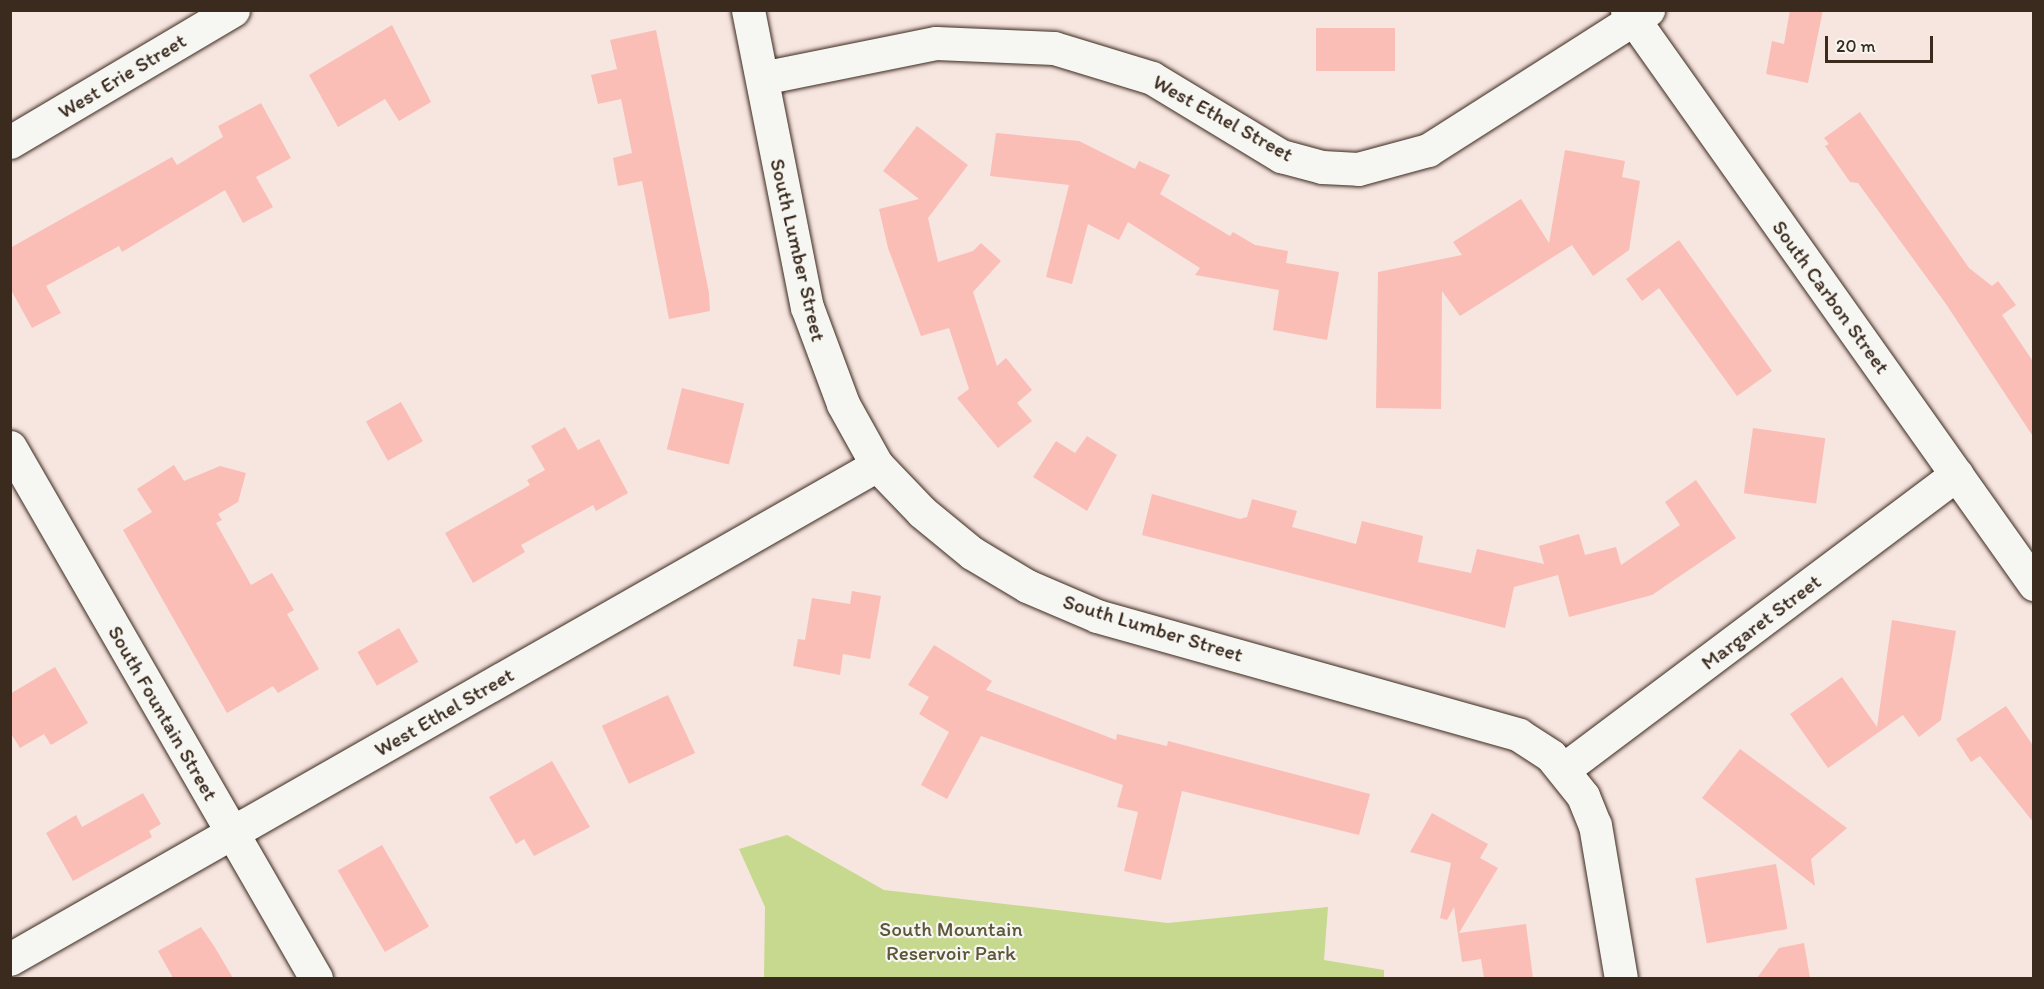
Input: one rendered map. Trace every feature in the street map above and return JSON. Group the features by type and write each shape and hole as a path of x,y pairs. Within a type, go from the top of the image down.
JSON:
{"street":[{"name":"West Erie Street","path":"10,141 233,10"},
{"name":"South Lumber Street","path":"748,10 807,307 839,395 877,465 955,539 1027,586 1096,615 1519,735 1564,769 1595,825 1621,978"},
{"name":"West Ethel Street","path":"762,78 936,43 1054,48 1152,78 1281,156 1322,167 1358,169 1428,150 1636,13"},
{"name":"South Carbon Street","path":"1636,13 2034,584"},
{"name":"South Fountain Street","path":"10,447 316,978"},
{"name":"West Ethel Street","path":"10,959 877,465"},
{"name":"Margaret Street","path":"1564,769 1957,474"}],"green space":[{"name":"South Mountain Reservoir Park","path":"787,835 884,890 1168,923 1328,907 1324,960 1384,970 1384,978 764,978 765,907 739,849"}],"building":[{"path":"1790,10 1823,10 1808,83 1766,74 1772,41 1784,44"},
{"path":"392,25 431,102 399,121 385,99 338,127 309,75"},
{"path":"1316,28 1395,28 1395,71 1316,71"},
{"path":"656,30 709,293 710,311 669,319 642,181 618,186 613,158 632,153 621,99 598,104 591,75 617,69 610,40"},
{"path":"261,103 291,158 256,177 273,207 243,223 225,190 122,252 119,246 46,286 61,313 32,328 10,288 10,248 172,157 177,165 223,137 218,126"},
{"path":"1860,112 1969,268 1992,286 1998,281 2016,305 2002,315 2034,363 2034,438 1946,304 1858,183 1850,182 1825,146 1829,144 1824,138"},
{"path":"917,126 968,165 928,218 938,262 973,251 981,243 1001,261 973,292 997,366 1006,358 1032,390 1017,403 1032,421 998,448 957,398 969,389 949,328 921,336 888,248 879,209 919,199 883,171"},
{"path":"996,133 1079,141 1135,169 1139,161 1170,175 1160,194 1230,236 1233,232 1255,245 1288,251 1286,263 1339,272 1327,340 1273,330 1279,290 1195,275 1200,268 1128,222 1119,240 1088,224 1072,284 1046,277 1069,185 990,176"},
{"path":"1565,150 1625,161 1622,177 1640,181 1629,250 1593,276 1572,245 1460,316 1442,291 1441,409 1376,408 1378,272 1462,255 1453,242 1521,199 1549,243"},
{"path":"1679,240 1772,371 1737,396 1659,288 1642,301 1626,279"},
{"path":"682,388 744,403 729,465 667,449"},
{"path":"401,402 423,441 388,461 366,421"},
{"path":"565,427 578,450 599,439 628,493 596,511 593,505 521,545 525,552 473,583 445,533 530,485 527,480 545,470 531,446"},
{"path":"1753,428 1825,438 1816,504 1744,493"},
{"path":"1087,436 1117,455 1087,511 1033,477 1056,441 1075,453"},
{"path":"174,465 184,481 220,466 246,473 238,502 218,514 222,520 216,523 251,585 272,573 294,610 287,614 319,669 278,693 273,686 227,713 123,530 152,512 137,489"},
{"path":"1696,480 1736,538 1652,595 1569,617 1558,575 1514,587 1505,628 1142,535 1152,494 1240,519 1247,517 1252,499 1297,511 1292,527 1356,544 1362,521 1423,536 1418,562 1471,573 1477,549 1544,564 1539,546 1579,534 1585,555 1616,547 1621,565 1680,525 1665,502"},
{"path":"852,591 881,596 870,659 843,654 840,675 793,666 798,639 805,640 812,598 850,604"},
{"path":"1892,620 1956,631 1941,720 1919,737 1903,715 1828,768 1790,714 1842,677 1877,727"},
{"path":"399,628 419,662 377,686 357,652"},
{"path":"934,645 992,681 986,690 1116,740 1117,734 1167,746 1168,741 1370,794 1359,835 1182,791 1161,880 1124,871 1138,812 1117,807 1123,785 981,736 947,799 921,785 949,732 919,714 929,697 908,685"},
{"path":"55,667 88,723 51,745 44,734 20,748 10,732 10,694"},
{"path":"668,695 695,753 629,784 602,726"},
{"path":"2006,706 2034,747 2034,823 1980,756 1971,762 1956,739"},
{"path":"1740,749 1847,828 1811,859 1815,886 1702,798"},
{"path":"552,761 590,827 534,856 524,839 516,844 489,797"},
{"path":"143,793 161,824 149,831 152,837 73,881 46,833 76,815 82,827"},
{"path":"1432,813 1488,844 1480,858 1498,868 1459,933 1526,924 1533,978 1484,978 1481,959 1462,962 1454,907 1447,920 1440,918 1451,863 1410,852"},
{"path":"382,845 429,926 385,952 338,870"},
{"path":"1776,864 1787,929 1707,943 1695,878"},
{"path":"201,927 233,978 173,978 158,951"},
{"path":"1804,943 1810,978 1757,978 1779,948"}]}
